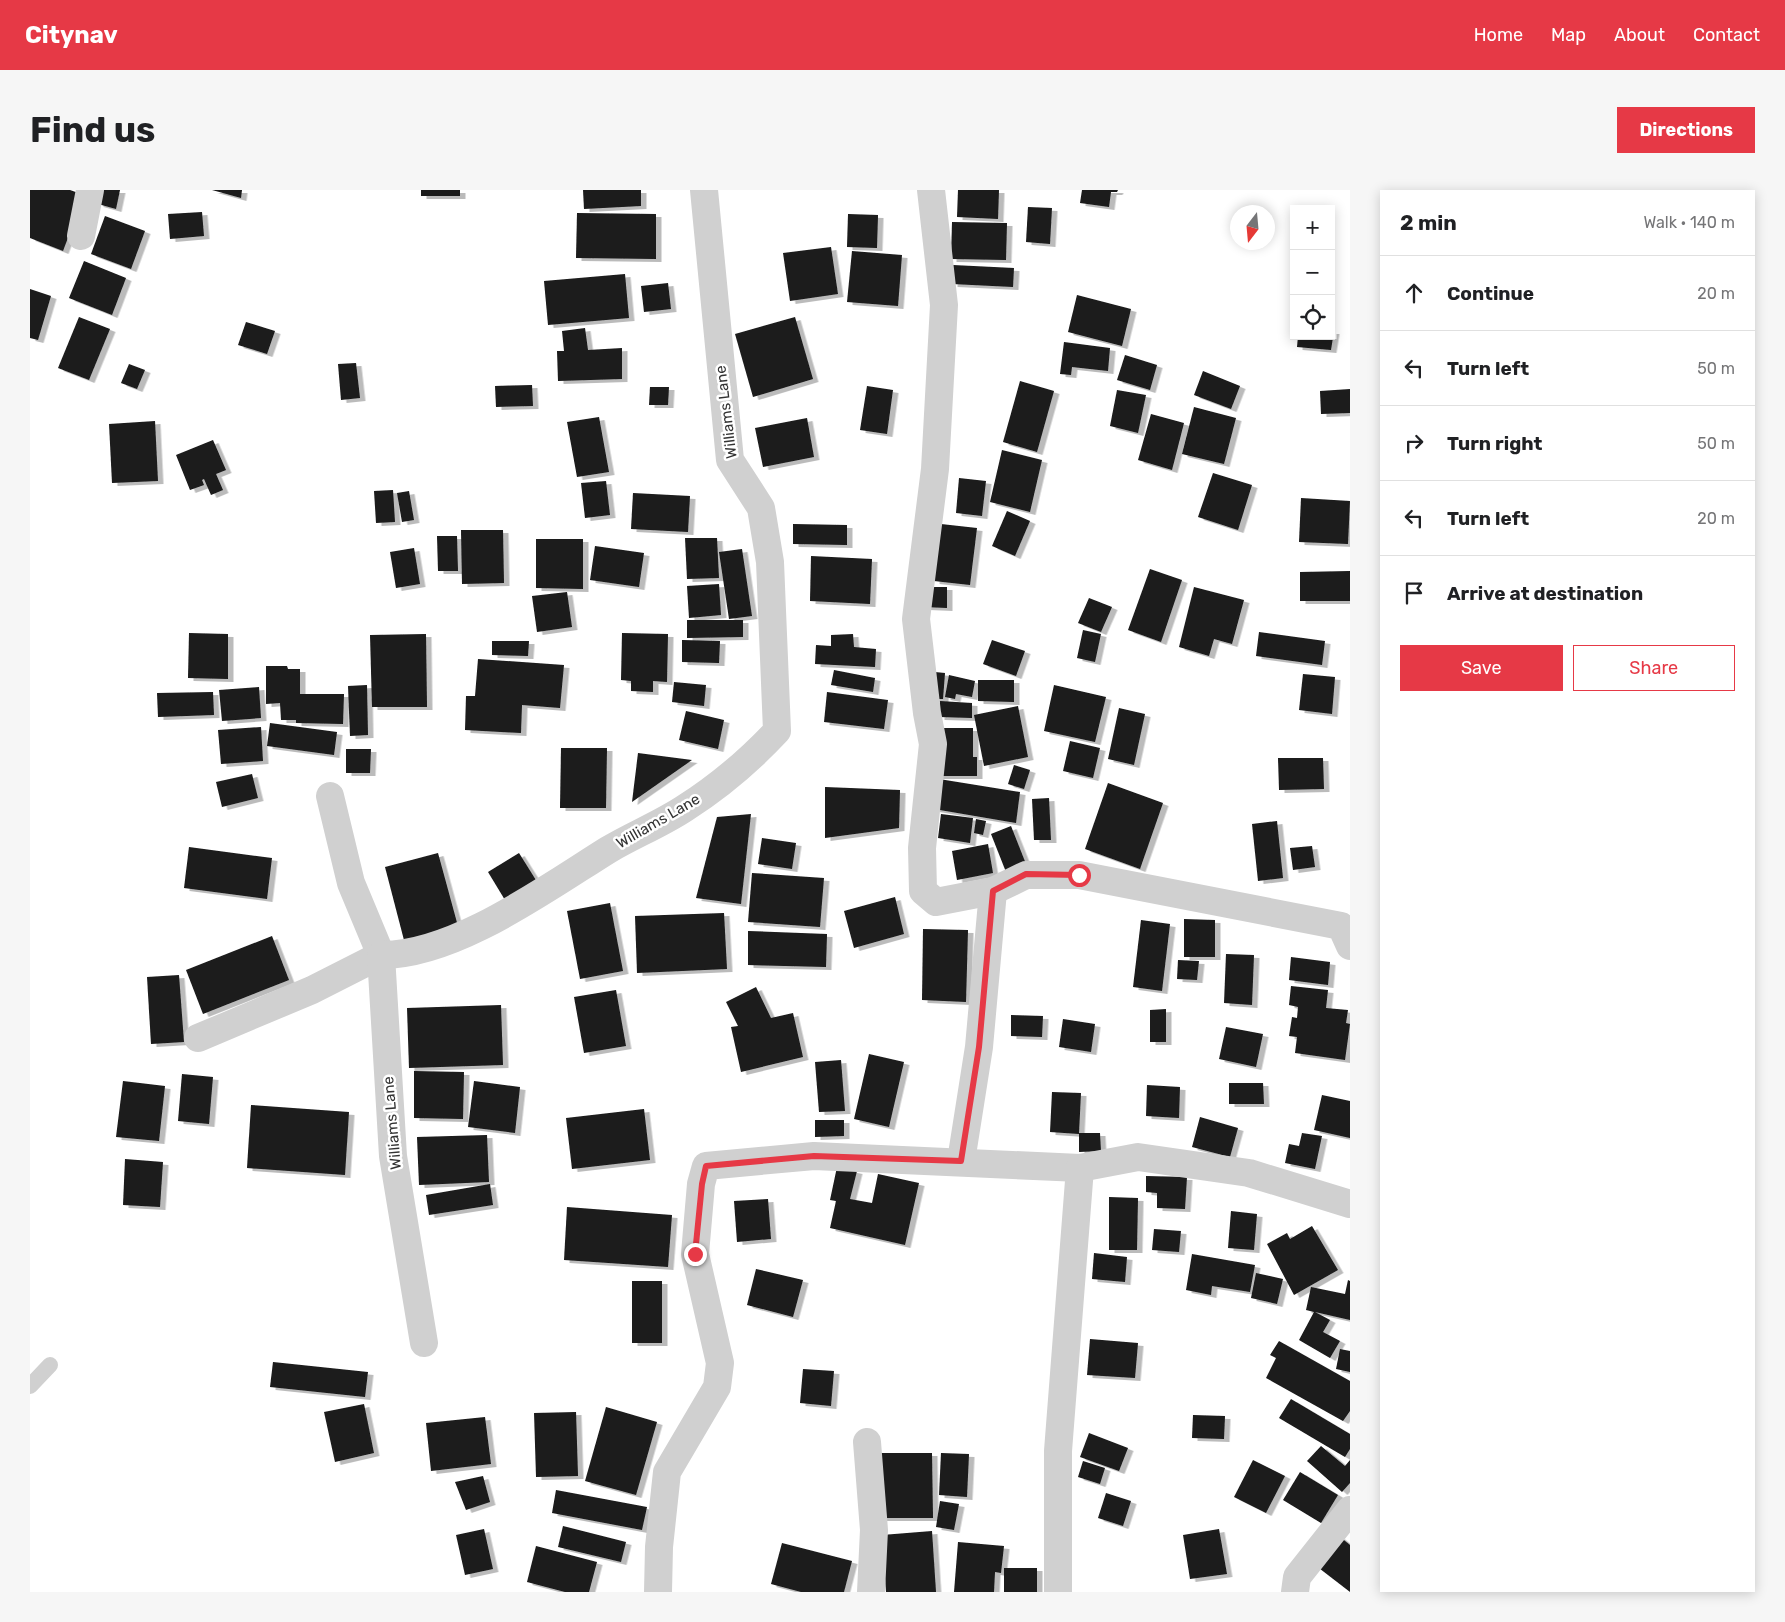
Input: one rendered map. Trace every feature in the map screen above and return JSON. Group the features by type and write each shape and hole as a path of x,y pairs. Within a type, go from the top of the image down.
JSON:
{"street":[{"path":"81,236 90,190"},
{"name":"Williams Lane","path":"424,1343 393,1156 381,955 396,955 453,940 549,889 610,849 684,809 742,768 778,731 770,562 761,508 730,460 704,190"},
{"path":"931,190 944,305 935,470 916,619 927,713 933,744 922,848 923,891 936,902 993,891 1026,874 1079,875 1341,926 1350,946"},
{"path":"198,1038 312,990 381,955 351,883 330,796"},
{"path":"961,1161 979,1047 993,891"},
{"path":"658,1592 659,1547 666,1472 717,1387 720,1363 695,1254 702,1184 706,1166 814,1156 961,1161 1032,1167 1080,1168 1138,1157 1250,1173 1350,1204"},
{"path":"1058,1592 1058,1451 1080,1168"},
{"path":"867,1442 874,1530 872,1592"},
{"path":"1295,1592 1297,1577 1350,1510"}],"lane":[{"path":"30,1386 50,1365"}],"building":[{"path":"30,190 70,190 84,195 63,251 30,238"},
{"path":"101,190 120,190 116,209 98,204"},
{"path":"212,190 242,190 241,198"},
{"path":"421,190 460,190 460,196 421,196"},
{"path":"583,190 641,190 641,206 584,209"},
{"path":"958,190 999,190 998,219 957,217"},
{"path":"1082,190 1118,190 1117,192 1111,192 1109,207 1080,203"},
{"path":"1028,207 1052,208 1050,244 1026,242"},
{"path":"202,212 204,236 170,239 168,214"},
{"path":"577,213 656,214 656,259 576,258"},
{"path":"848,214 878,215 877,248 847,247"},
{"path":"105,216 145,231 131,269 91,254"},
{"path":"952,222 1007,223 1006,260 951,259"},
{"path":"831,247 838,294 790,301 783,253"},
{"path":"852,251 902,255 898,306 847,302"},
{"path":"84,261 126,278 112,315 69,298"},
{"path":"953,265 1014,268 1013,287 952,284"},
{"path":"625,274 629,318 548,325 544,281"},
{"path":"668,283 671,309 644,312 641,286"},
{"path":"30,289 51,296 38,340 30,338"},
{"path":"1077,295 1131,309 1122,346 1068,332"},
{"path":"79,317 110,329 89,380 58,368"},
{"path":"795,317 813,379 753,397 735,334"},
{"path":"246,322 275,331 267,354 238,345"},
{"path":"585,328 588,350 622,348 622,379 558,381 557,351 564,351 562,331"},
{"path":"1298,340 1333,340 1331,350 1297,347"},
{"path":"1064,342 1110,348 1108,371 1072,367 1071,375 1060,374"},
{"path":"1125,355 1157,365 1150,390 1117,380"},
{"path":"356,363 360,398 341,400 338,364"},
{"path":"129,364 145,370 137,389 121,383"},
{"path":"1203,371 1240,386 1231,409 1194,395"},
{"path":"1020,381 1054,391 1037,452 1003,442"},
{"path":"532,385 533,406 496,407 495,386"},
{"path":"867,386 893,390 887,434 860,430"},
{"path":"650,387 669,387 668,405 649,405"},
{"path":"1350,389 1350,413 1321,414 1320,391"},
{"path":"1117,390 1146,395 1138,433 1110,426"},
{"path":"1194,407 1236,418 1224,464 1182,454"},
{"path":"1151,414 1184,423 1172,470 1138,460"},
{"path":"599,417 609,472 577,477 567,422"},
{"path":"807,418 814,457 763,467 755,428"},
{"path":"155,421 158,481 112,483 109,424"},
{"path":"213,440 226,470 216,474 223,490 211,495 204,479 202,480 204,485 190,490 176,455"},
{"path":"1002,450 1042,460 1030,512 990,502"},
{"path":"1213,473 1252,485 1238,530 1198,517"},
{"path":"959,478 986,481 982,516 956,513"},
{"path":"606,481 610,515 585,518 581,483"},
{"path":"393,490 395,522 376,523 374,491"},
{"path":"409,491 414,520 402,522 397,493"},
{"path":"633,493 690,496 688,532 631,529"},
{"path":"1301,498 1350,501 1348,544 1299,542"},
{"path":"1007,511 1030,521 1015,556 992,546"},
{"path":"793,524 847,525 847,545 793,544"},
{"path":"941,524 977,528 970,585 934,581"},
{"path":"461,530 503,530 504,583 462,584"},
{"path":"437,536 457,536 458,571 438,571"},
{"path":"685,538 717,538 719,578 687,579"},
{"path":"536,539 583,539 583,589 536,588"},
{"path":"595,546 644,553 639,587 590,580"},
{"path":"414,548 420,584 396,588 390,552"},
{"path":"742,549 752,616 729,619 719,552"},
{"path":"811,556 872,559 870,604 810,601"},
{"path":"1150,569 1182,580 1161,642 1128,630"},
{"path":"1350,571 1350,601 1300,601 1300,572"},
{"path":"719,584 721,615 689,618 687,586"},
{"path":"924,587 947,587 947,608 924,607"},
{"path":"1194,587 1244,600 1232,644 1214,639 1209,656 1179,647"},
{"path":"567,592 572,627 537,632 532,596"},
{"path":"1089,598 1112,607 1101,632 1078,623"},
{"path":"687,620 743,620 743,637 687,638"},
{"path":"1083,630 1101,634 1095,662 1077,658"},
{"path":"1259,632 1325,641 1322,665 1256,656"},
{"path":"189,633 228,634 228,679 188,678"},
{"path":"622,633 668,634 667,682 653,681 653,692 631,691 631,681 621,680"},
{"path":"426,634 427,707 372,707 370,635"},
{"path":"853,634 854,647 876,649 875,667 815,664 816,645 831,646 831,635"},
{"path":"682,640 720,641 719,663 682,662"},
{"path":"992,640 1025,651 1016,676 983,664"},
{"path":"492,641 529,641 528,656 492,655"},
{"path":"478,659 564,665 560,708 522,705 521,733 465,730 466,696 475,696"},
{"path":"266,666 287,666 288,669 300,669 300,694 344,694 343,724 296,723 296,720 281,720 280,703 266,704"},
{"path":"834,670 875,678 873,692 831,685"},
{"path":"935,672 945,673 943,699 933,699"},
{"path":"1303,674 1335,677 1332,714 1299,710"},
{"path":"949,675 975,681 972,697 956,694 955,699 945,697"},
{"path":"978,680 1014,680 1014,702 978,701"},
{"path":"674,682 706,685 704,706 672,702"},
{"path":"367,685 368,735 350,736 348,686"},
{"path":"1054,685 1106,697 1095,742 1044,731"},
{"path":"259,687 261,718 222,721 219,690"},
{"path":"213,692 214,715 158,717 157,693"},
{"path":"827,692 888,700 884,729 824,722"},
{"path":"940,701 972,703 972,718 939,717"},
{"path":"1018,706 1028,757 984,766 974,715"},
{"path":"1119,708 1145,714 1134,765 1108,759"},
{"path":"686,711 724,720 718,749 679,740"},
{"path":"270,723 337,732 334,755 267,746"},
{"path":"261,727 263,761 221,764 218,730"},
{"path":"940,728 973,728 973,757 977,757 977,776 932,776"},
{"path":"1070,741 1100,748 1093,778 1063,771"},
{"path":"561,748 607,748 606,808 560,808"},
{"path":"346,749 371,749 370,773 346,773"},
{"path":"638,753 692,760 632,802"},
{"path":"1278,758 1323,758 1324,789 1279,790"},
{"path":"1014,765 1030,770 1024,789 1008,784"},
{"path":"252,774 258,798 222,807 216,782"},
{"path":"939,779 1020,792 1016,823 934,809"},
{"path":"1108,783 1163,803 1140,869 1085,849"},
{"path":"825,787 900,790 899,828 825,838"},
{"path":"1049,798 1051,840 1034,840 1032,799"},
{"path":"751,814 741,904 696,898 717,817"},
{"path":"941,814 973,818 970,843 938,838"},
{"path":"976,819 986,821 983,835 974,833"},
{"path":"1277,821 1283,878 1258,881 1252,824"},
{"path":"1011,826 1026,864 1006,872 991,834"},
{"path":"762,838 796,843 792,869 758,864"},
{"path":"988,844 993,873 957,880 952,851"},
{"path":"1312,846 1315,867 1293,870 1290,848"},
{"path":"189,847 272,858 267,899 184,888"},
{"path":"438,853 459,930 405,944 385,867"},
{"path":"519,853 539,885 508,905 488,872"},
{"path":"752,873 824,878 820,927 748,922"},
{"path":"895,897 904,934 854,948 844,911"},
{"path":"610,903 623,971 580,979 567,911"},
{"path":"724,913 727,969 637,973 635,916"},
{"path":"1184,919 1215,920 1215,957 1184,957"},
{"path":"1141,920 1170,924 1162,991 1133,987"},
{"path":"923,929 968,930 966,1002 922,1000"},
{"path":"748,931 827,934 826,967 748,965"},
{"path":"272,936 289,980 203,1014 186,970"},
{"path":"1226,954 1254,955 1252,1005 1224,1003"},
{"path":"1291,957 1330,962 1328,985 1289,980"},
{"path":"1178,960 1199,961 1197,980 1177,979"},
{"path":"179,975 184,1042 151,1044 147,977"},
{"path":"1291,986 1328,990 1326,1008 1348,1010 1346,1023 1350,1024 1345,1060 1295,1053 1297,1037 1289,1036 1292,1017 1297,1018 1298,1007 1289,1005"},
{"path":"756,987 771,1018 793,1013 803,1057 741,1072 731,1027 738,1026 726,1002"},
{"path":"616,990 626,1046 584,1053 574,997"},
{"path":"501,1005 503,1065 409,1068 407,1008"},
{"path":"1166,1009 1166,1042 1150,1042 1150,1010"},
{"path":"1011,1015 1043,1016 1042,1037 1011,1036"},
{"path":"1063,1019 1095,1024 1091,1052 1059,1047"},
{"path":"1226,1027 1263,1034 1256,1067 1219,1059"},
{"path":"869,1054 904,1062 889,1127 854,1119"},
{"path":"841,1060 845,1111 819,1112 815,1062"},
{"path":"414,1071 464,1072 463,1119 414,1118"},
{"path":"182,1074 213,1077 209,1124 178,1121"},
{"path":"123,1081 165,1086 159,1141 116,1137"},
{"path":"474,1081 520,1087 515,1133 468,1127"},
{"path":"1229,1083 1263,1083 1264,1104 1229,1104"},
{"path":"1147,1085 1180,1087 1179,1118 1146,1116"},
{"path":"1052,1092 1081,1093 1079,1133 1100,1133 1101,1151 1079,1152 1079,1134 1050,1132"},
{"path":"1322,1095 1350,1101 1350,1138 1314,1130"},
{"path":"251,1105 349,1112 345,1175 247,1168"},
{"path":"644,1109 650,1160 572,1169 566,1118"},
{"path":"1200,1117 1238,1128 1230,1157 1192,1147"},
{"path":"815,1120 844,1120 844,1136 815,1137"},
{"path":"1302,1133 1322,1136 1315,1169 1285,1163 1289,1144 1299,1146"},
{"path":"487,1135 489,1182 419,1185 417,1137"},
{"path":"125,1159 163,1162 160,1207 123,1205"},
{"path":"837,1167 857,1171 850,1199 872,1203 878,1174 919,1183 905,1245 830,1228 836,1201 830,1200"},
{"path":"1146,1176 1187,1177 1185,1209 1157,1208 1157,1193 1146,1192"},
{"path":"490,1184 493,1205 429,1215 426,1195"},
{"path":"1109,1197 1138,1198 1137,1250 1109,1250"},
{"path":"768,1199 771,1239 737,1242 734,1201"},
{"path":"567,1207 672,1215 668,1267 564,1260"},
{"path":"1231,1211 1257,1214 1254,1250 1228,1248"},
{"path":"1312,1226 1338,1270 1294,1295 1267,1244 1287,1233 1290,1239"},
{"path":"1154,1229 1181,1231 1179,1252 1152,1250"},
{"path":"1094,1253 1127,1257 1125,1282 1092,1279"},
{"path":"1192,1254 1255,1265 1250,1292 1212,1286 1211,1295 1186,1290"},
{"path":"756,1269 803,1280 793,1317 747,1305"},
{"path":"1256,1273 1283,1279 1277,1304 1251,1298"},
{"path":"1348,1280 1350,1281 1350,1320 1315,1312 1330,1320 1323,1332 1340,1341 1330,1358 1299,1340 1314,1312 1306,1310 1311,1287 1345,1294"},
{"path":"632,1281 662,1281 662,1343 632,1343"},
{"path":"1090,1339 1138,1343 1135,1378 1087,1375"},
{"path":"1279,1341 1350,1381 1350,1411 1343,1421 1266,1378 1276,1358 1270,1355"},
{"path":"1340,1349 1350,1351 1350,1372 1336,1369"},
{"path":"273,1362 368,1372 365,1397 270,1387"},
{"path":"803,1369 834,1371 831,1406 800,1403"},
{"path":"1291,1399 1350,1434 1350,1449 1345,1457 1279,1418"},
{"path":"364,1404 374,1453 335,1462 324,1412"},
{"path":"606,1407 657,1422 636,1495 585,1481"},
{"path":"576,1412 578,1476 536,1477 534,1413"},
{"path":"1193,1415 1225,1416 1224,1439 1192,1438"},
{"path":"485,1417 491,1464 431,1471 426,1423"},
{"path":"1089,1433 1128,1448 1119,1471 1080,1457"},
{"path":"1321,1446 1345,1466 1350,1460 1350,1483 1342,1492 1307,1461"},
{"path":"879,1453 932,1453 933,1518 879,1518"},
{"path":"941,1453 969,1454 967,1497 939,1495"},
{"path":"1253,1460 1285,1476 1266,1513 1234,1497"},
{"path":"1083,1461 1105,1468 1100,1484 1078,1477"},
{"path":"1300,1472 1338,1495 1321,1523 1283,1500"},
{"path":"483,1476 490,1502 466,1510 455,1482"},
{"path":"556,1490 647,1507 642,1530 552,1513"},
{"path":"1106,1493 1131,1501 1123,1526 1098,1518"},
{"path":"940,1501 959,1504 954,1530 936,1527"},
{"path":"563,1526 626,1542 621,1562 558,1547"},
{"path":"484,1529 493,1569 465,1575 456,1535"},
{"path":"1219,1529 1227,1574 1190,1579 1183,1535"},
{"path":"932,1531 936,1592 886,1592 882,1535"},
{"path":"1339,1536 1350,1545 1350,1592 1315,1565"},
{"path":"958,1542 1004,1546 1001,1573 995,1572 994,1592 954,1592"},
{"path":"782,1543 852,1561 844,1592 801,1592 771,1584"},
{"path":"536,1546 597,1562 589,1592 565,1592 527,1582"},
{"path":"1004,1568 1037,1568 1037,1592 1004,1592"}],"route":[{"path":"695,1254 702,1184 706,1166 814,1156 961,1161 979,1047 993,891 1026,874 1079,875"}]}
